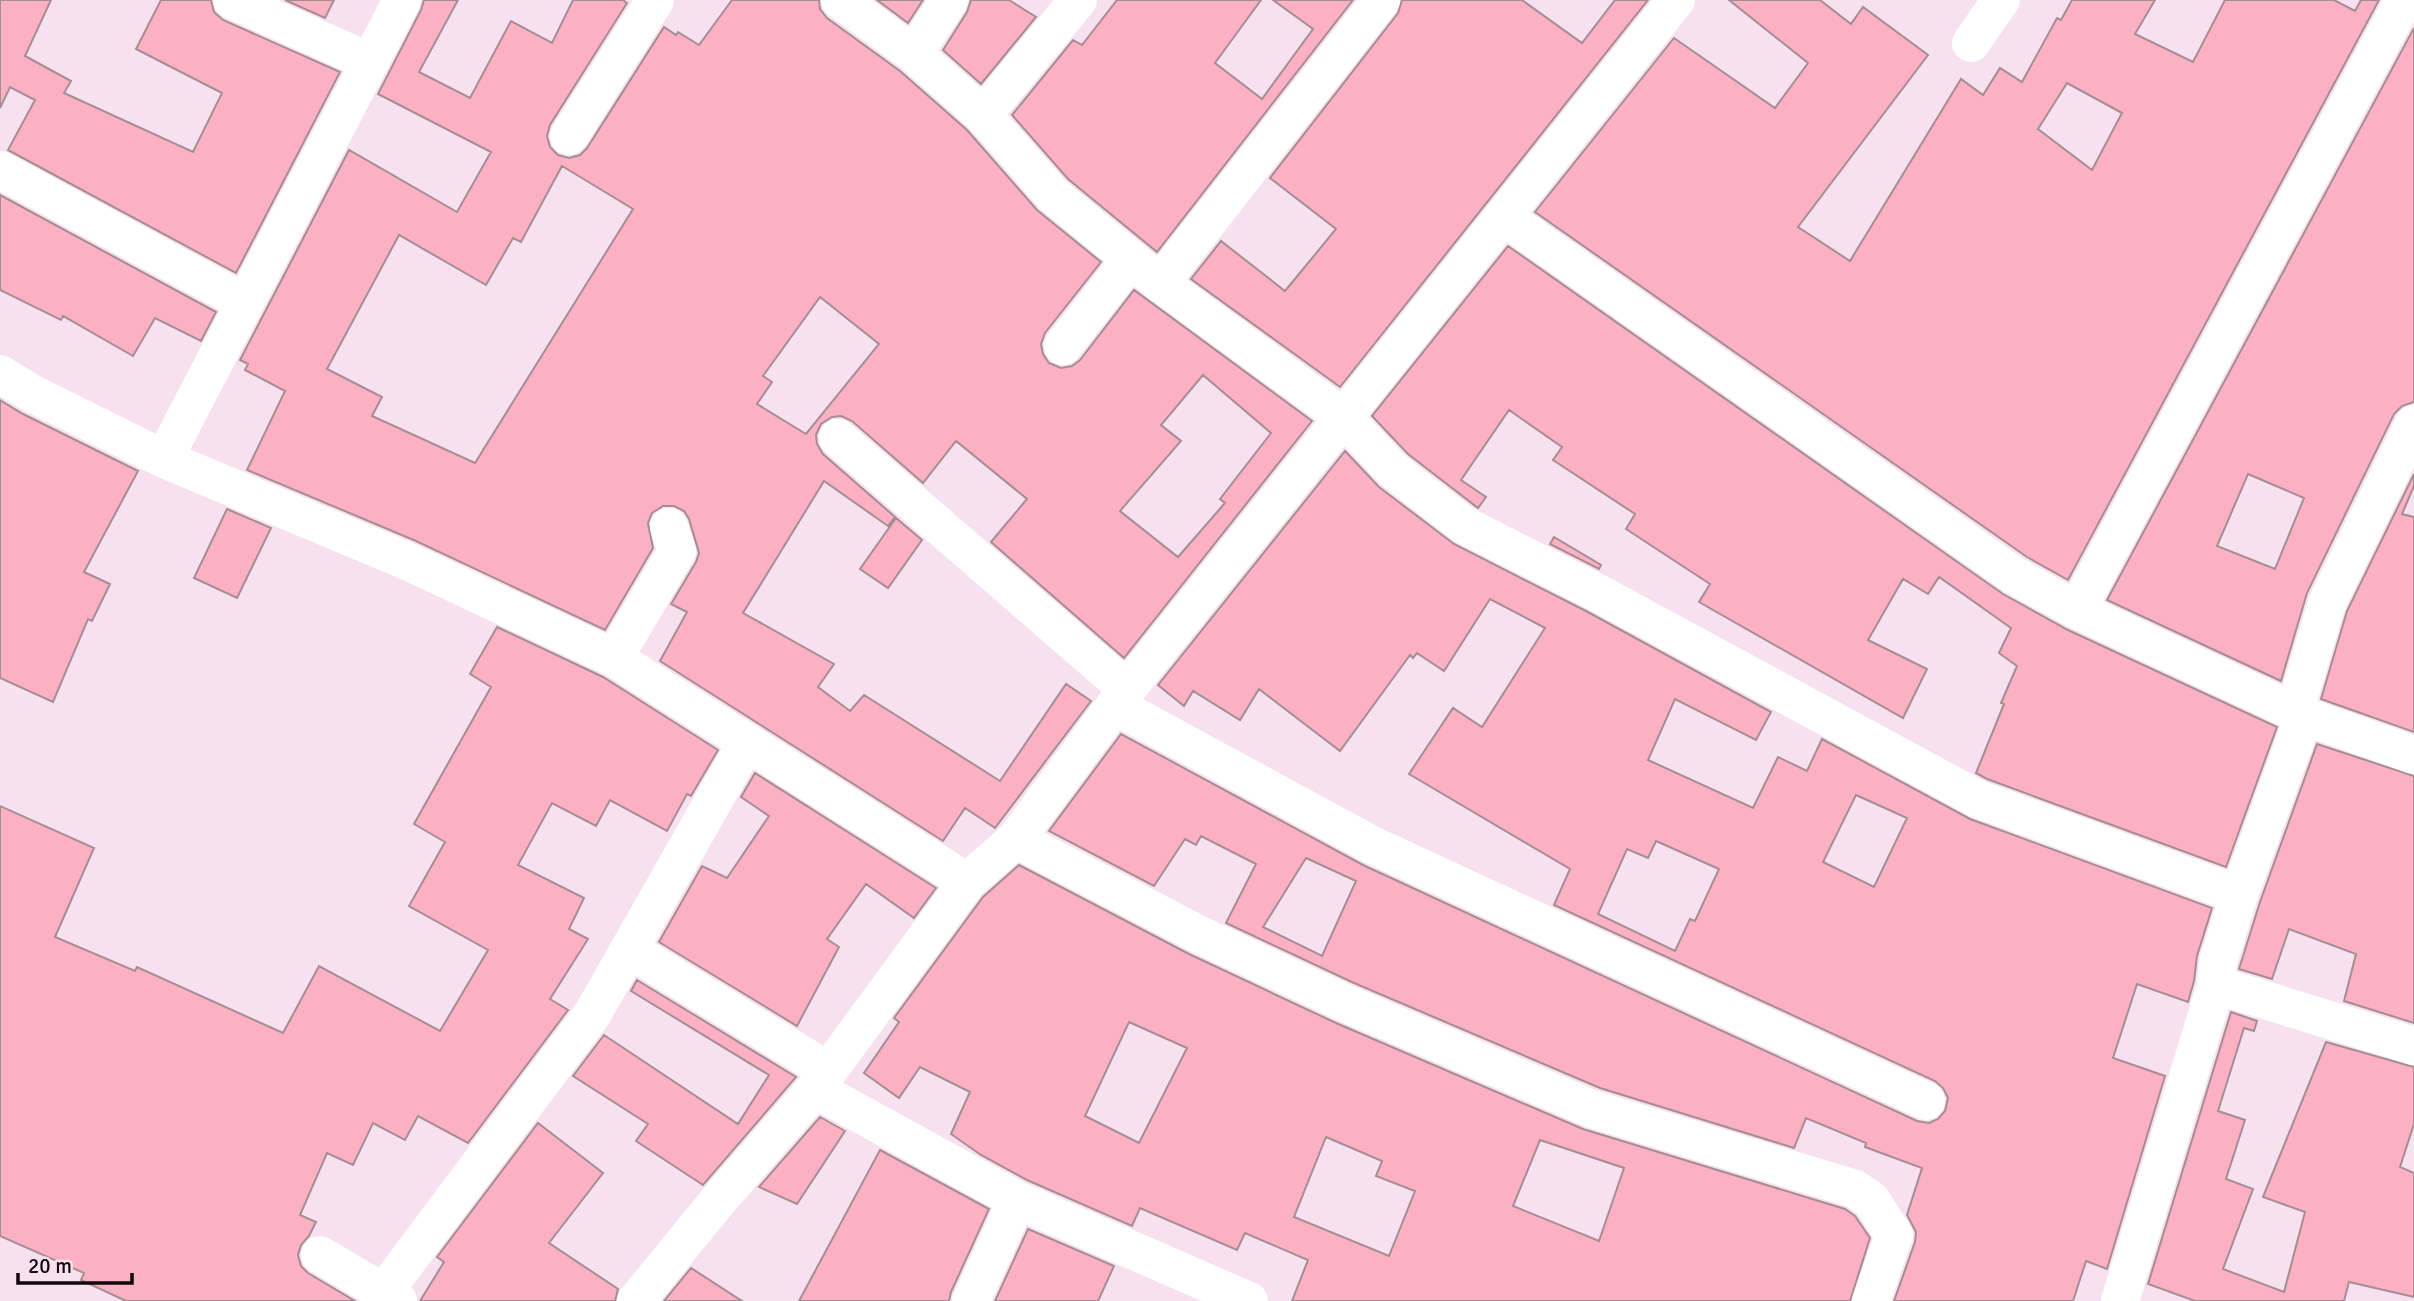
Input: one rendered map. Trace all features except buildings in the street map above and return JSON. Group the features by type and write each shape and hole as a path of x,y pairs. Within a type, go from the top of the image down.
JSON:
{"street":[{"path":"232,0 370,62"},
{"path":"164,460 402,0"},
{"path":"569,136 655,0"},
{"path":"839,0 914,54 983,115 1053,195 1160,283 1342,416 1393,470 1464,525 1596,592 1978,799 2239,895"},
{"path":"914,54 949,0"},
{"path":"983,115 1078,0"},
{"path":"1160,283 1381,0"},
{"path":"636,1301 821,1080 967,882 1016,839 1121,698 1342,416 1504,218 1676,0"},
{"path":"1971,43 2001,0"},
{"path":"2077,610 2404,0"},
{"path":"0,170 244,302"},
{"path":"1504,218 2015,576 2077,610 2300,713 2414,755"},
{"path":"1063,346 1131,259"},
{"path":"0,374 33,394 164,460 407,561 614,658 967,882"},
{"path":"2120,1301 2216,985 2218,962 2300,713 2327,603 2414,424"},
{"path":"838,438 1121,698 1372,845 1926,1101"},
{"path":"614,658 677,551 669,527"},
{"path":"320,1255 391,1296 593,1013 747,742"},
{"path":"1016,839 1198,934 1345,1003 1592,1109 1856,1189 1871,1200 1894,1235 1871,1301"},
{"path":"630,950 821,1080 1017,1200 1250,1301"},
{"path":"2216,985 2414,1046"},
{"path":"971,1301 1017,1200"}]}
